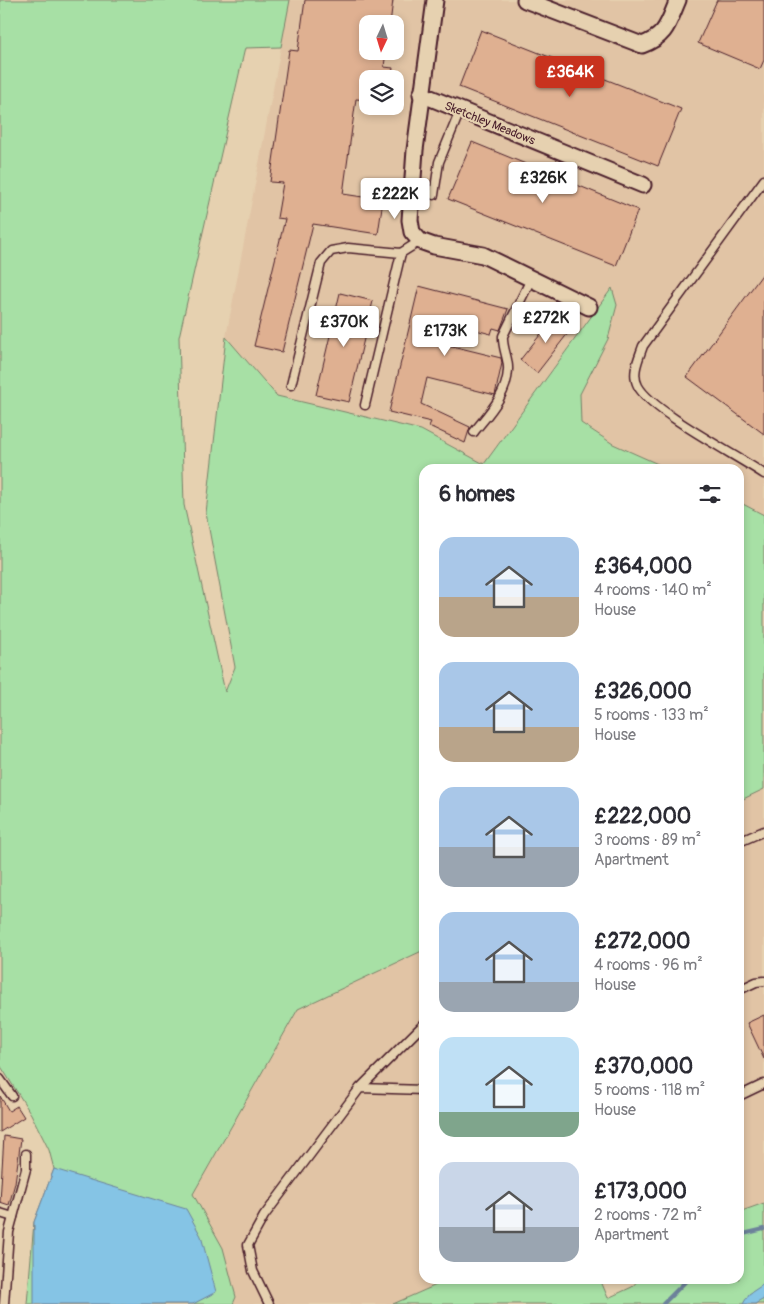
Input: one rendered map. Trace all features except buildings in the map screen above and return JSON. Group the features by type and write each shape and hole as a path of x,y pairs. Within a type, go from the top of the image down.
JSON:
{"street":[{"path":"435,0 420,94 410,220 412,232 420,241 483,255 590,307"},
{"path":"525,0 545,4 642,45 657,39 668,23 678,0"},
{"name":"Sketchley Meadows","path":"420,94 643,186"}],"lane":[{"path":"412,189 434,195 439,162 460,111"},
{"path":"764,180 644,346 635,369 637,386 655,405 764,474"},
{"path":"291,385 321,263 331,251 348,248 401,253 420,241"},
{"path":"365,405 401,253"},
{"path":"474,432 501,398 508,370 502,344 503,336 531,279"},
{"path":"744,840 764,831"},
{"path":"744,988 756,982 764,981"},
{"path":"270,1304 253,1271 248,1245 264,1216 360,1088 419,1029"},
{"path":"0,1079 12,1096"},
{"path":"744,1094 764,1084"},
{"path":"360,1088 419,1090"},
{"path":"4,1304 5,1270 12,1217 26,1169 26,1154"},
{"path":"0,1213 12,1217"}],"shaded area":[{"path":"290,0 764,0 764,515 744,505 744,464 658,464 613,444 581,423 579,394 608,339 612,288 484,464 421,430 277,396 226,337"},
{"path":"764,789 764,1203 744,1210 744,799"},
{"path":"419,952 419,1284 439,1284 393,1304 233,1304 236,1297 193,1194 298,1009"}],"green space":[{"path":"0,0 290,0 281,47 245,48 179,337 184,505 225,692 235,667 206,513 226,337 277,396 421,430 484,464 419,464 419,952 298,1009 193,1194 223,1248 236,1297 233,1304 27,1304 34,1222 54,1169 49,1150 31,1114 0,1065"},
{"path":"612,288 617,305 608,339 580,394 581,423 613,444 658,464 484,464"},
{"path":"744,505 764,515 764,789 744,799"},
{"path":"764,1203 764,1304 393,1304 439,1284 602,1284 608,1298 635,1284 744,1284 744,1210"}],"water":[{"path":"54,1169 186,1209 201,1236 216,1292 193,1304 34,1304 34,1222"},
{"path":"764,1284 764,1299 755,1304 743,1304 749,1294"}],"waterway":[{"path":"744,1234 764,1229"},
{"path":"663,1304 683,1284"}]}
